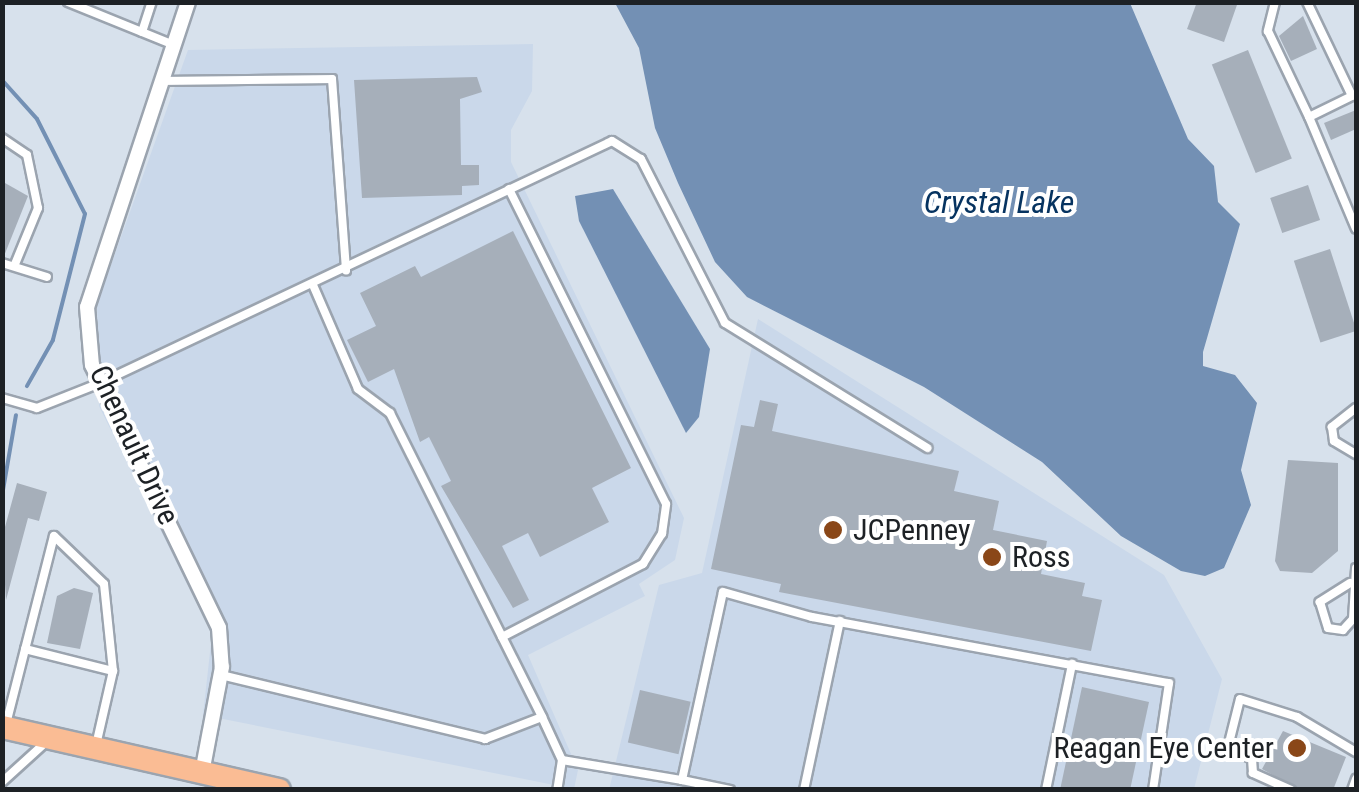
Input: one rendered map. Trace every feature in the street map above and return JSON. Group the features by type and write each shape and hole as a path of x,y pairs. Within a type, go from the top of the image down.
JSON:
{"main road":[{"path":"4,727 200,781 279,790"}],"street":[{"name":"Chenault Drive","path":"188,2 87,307 100,383 215,618 220,676 200,781"}],"lane":[{"path":"68,2 174,45"},
{"path":"142,32 152,2"},
{"path":"1275,2 1268,32 1356,230"},
{"path":"1307,2 1354,95 1308,117"},
{"path":"163,81 332,79 346,270"},
{"path":"2,138 27,155 38,208 14,264"},
{"path":"2,398 37,408 100,383 346,270 602,144 624,142 715,313 928,448"},
{"path":"502,637 643,564 662,534 666,504 509,189"},
{"path":"2,263 47,277"},
{"path":"314,285 358,388 390,413 542,717 562,760 557,790"},
{"path":"1356,408 1332,427 1334,440 1356,454"},
{"path":"4,727 54,536 104,584 113,671 96,750"},
{"path":"1350,582 1320,602 1328,628 1343,630 1353,619 1350,582 1356,568"},
{"path":"682,780 723,592 840,621 1169,682 1153,790"},
{"path":"804,790 840,621"},
{"path":"25,649 113,671"},
{"path":"1046,790 1072,664"},
{"path":"220,676 484,739 542,717"},
{"path":"1291,790 1253,774 1252,759 1228,747 1240,699 1297,717 1356,752"},
{"path":"2,782 51,738"},
{"path":"562,760 730,790"},
{"path":"1352,790 1356,779"}],"shaded area":[{"path":"533,44 532,91 511,130 511,162 684,518 675,560 639,584 645,596 528,655 578,770 574,789 203,715 212,634 99,406 97,304 188,50"},
{"path":"758,319 1164,575 1222,679 1194,789 609,790 659,585 702,573"}],"water":[{"name":"Crystal Lake","path":"615,3 1130,3 1188,139 1214,166 1218,202 1240,224 1203,352 1203,366 1235,375 1257,403 1241,470 1251,505 1224,568 1205,576 1181,571 1121,536 1042,462 924,387 747,297 715,262 678,183 655,128 639,48"},
{"path":"613,189 710,349 699,417 686,433 579,221 575,196"}],"building":[{"path":"1197,2 1238,2 1224,42 1187,29"},
{"path":"1303,16 1317,49 1291,61 1279,36"},
{"path":"1248,50 1292,158 1256,173 1212,65"},
{"path":"477,77 482,92 460,99 461,165 479,165 479,185 462,186 462,195 362,198 354,80"},
{"path":"1356,110 1356,129 1331,140 1324,123"},
{"path":"5,183 28,196 4,256 2,191"},
{"path":"1308,185 1320,220 1282,233 1270,198"},
{"path":"513,231 631,468 592,488 609,522 540,557 528,533 502,546 529,600 513,608 441,486 451,481 429,437 420,442 394,369 368,382 347,340 376,326 360,293 415,266 421,277"},
{"path":"1330,249 1356,331 1320,343 1294,261"},
{"name":"JCPenney","path":"760,400 778,404 772,431 959,471 954,491 999,501 993,530 1047,541 1041,574 1085,583 1082,596 1102,600 1091,651 779,592 781,584 711,569 741,425 754,427"},
{"path":"1288,460 1338,463 1338,551 1312,573 1280,571 1275,561"},
{"path":"17,483 47,492 39,521 28,518 6,600 2,538"},
{"path":"74,588 93,593 80,649 47,643 57,596"},
{"path":"1082,687 1149,702 1130,790 1060,790"},
{"path":"640,690 691,702 679,754 628,743"},
{"name":"Reagan Eye Center","path":"1283,731 1346,757 1333,790 1300,790 1262,769"}],"waterway":[{"path":"2,80 37,119 85,214 53,340 27,386"},
{"path":"2,496 16,415"}],"place":[{"name":"JCPenney","path":"833,530"},
{"name":"Ross","path":"992,557"},
{"name":"Reagan Eye Center","path":"1297,748"}]}
